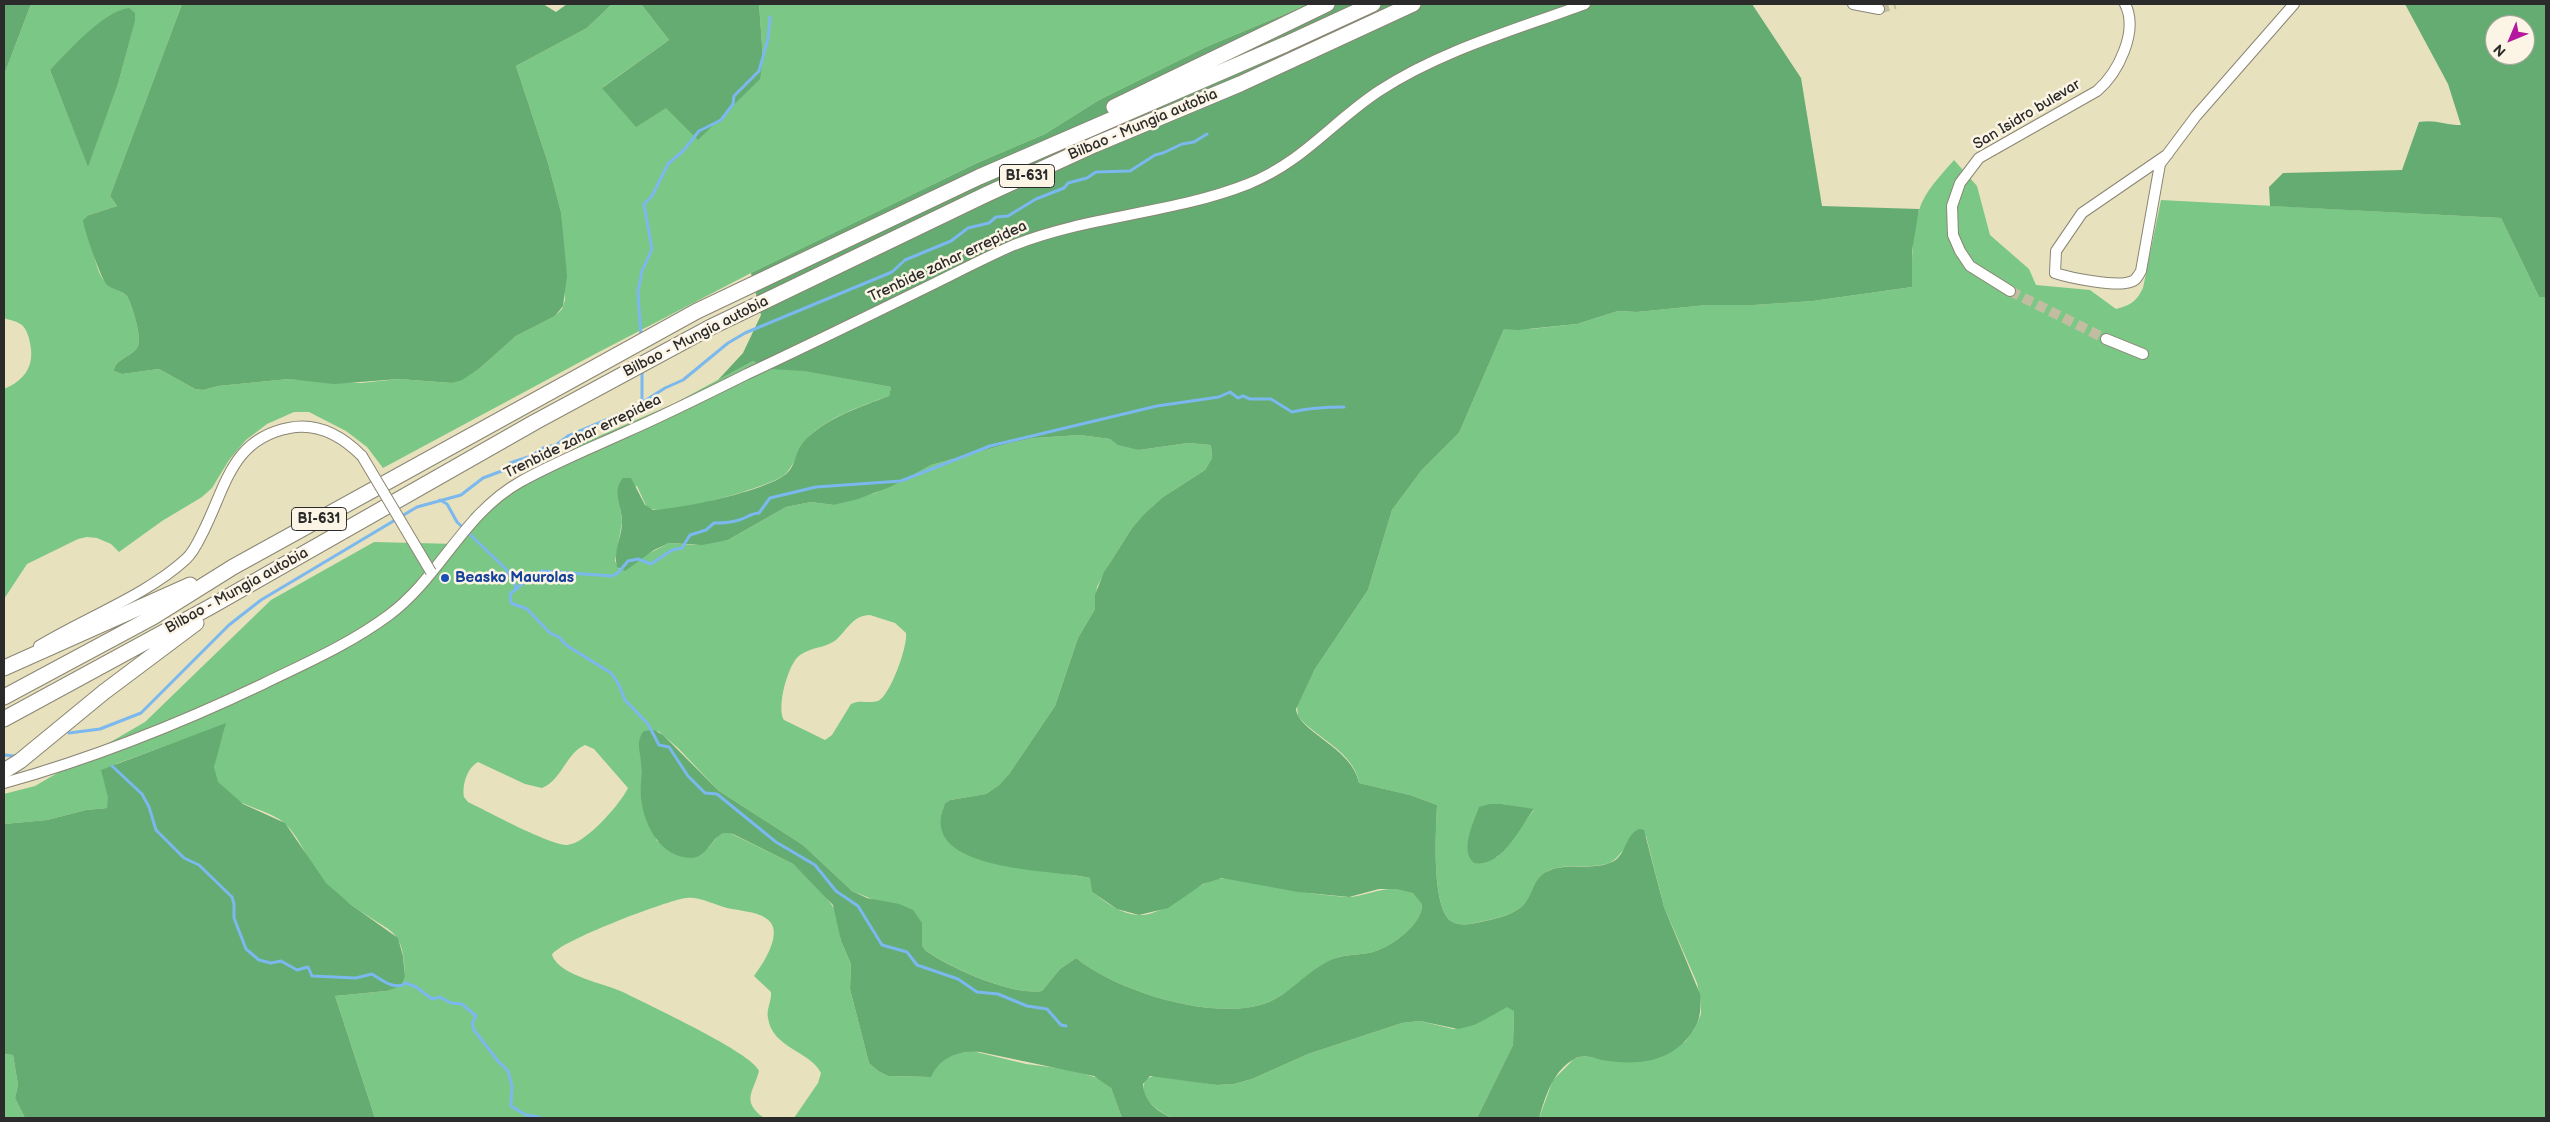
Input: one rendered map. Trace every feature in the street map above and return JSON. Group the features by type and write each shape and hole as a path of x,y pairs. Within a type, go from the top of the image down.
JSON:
{"highway":[{"path":"1048,147 1070,128 1327,4"},
{"name":"Bilbao - Mungia autobia","path":"4,696 153,616 233,567 697,310 979,177 1286,44 1373,4"},
{"name":"Bilbao - Mungia autobia","path":"4,719 210,607 535,422 709,328 985,194 1094,145 1240,84 1413,4"},
{"path":"4,668 233,567"},
{"path":"4,771 20,761 104,692 195,623 210,607"}],"street":[{"name":"Trenbide zahar errepidea","path":"4,783 76,762 118,747 219,705 352,640 390,614 414,594 459,536 497,497 537,473 656,419 1014,246 1092,221 1160,210 1210,197 1265,177 1298,158 1379,91 1416,70 1490,37 1585,4"},
{"path":"1854,4 1878,9"},
{"name":"San Isidro bulevar","path":"2010,291 1970,266 1960,251 1953,235 1952,206 1960,183 1980,158 2082,100 2106,84 2120,64 2124,52 2128,34 2126,4"},
{"path":"2168,154 2082,213 2056,251 2055,273 2072,278 2121,283 2130,282 2137,278 2141,271 2160,164 2168,154 2196,116 2294,4"},
{"path":"2106,339 2143,354"},
{"path":"4,668 151,584 188,557 199,541 220,490 237,460 247,447 274,431 305,424 336,434 362,456 431,572"}],"green space":[{"path":"4,4 31,4 4,75"},
{"path":"31,4 182,4 110,196 117,206 89,215 92,243 99,273 109,286 127,296 138,329 139,342 136,350 120,361 114,371 122,374 159,369 195,389 203,390 218,386 289,379 361,383 399,379 452,383 480,368 516,336 555,316 562,309 565,300 561,212 548,163 516,66 587,28 612,4 641,4 669,40 603,87 666,108 763,59 759,4 1309,4 1206,47 1099,100 1045,134 977,163 751,273 383,468 367,447 346,431 309,412 294,412 267,424 246,440 229,460 212,488 202,497 162,521 119,552 111,544 97,538 87,537 78,539 27,564 4,599 4,389 23,377 30,365 31,351 24,327 18,322 4,318 4,75","holes":["121,10 135,16 118,84 88,166 50,70 104,20"]},
{"path":"182,4 543,4 556,12 567,4 612,4 587,28 516,66 548,163 561,212 567,276 563,306 555,316 516,336 480,368 462,380 452,383 399,379 334,384 289,379 218,386 203,390 195,389 159,369 122,374 114,371 120,361 136,350 139,342 138,329 127,296 106,284 89,242 83,220 89,215 117,206 110,196"},
{"path":"641,4 759,4 763,59 760,79 698,140 666,108 636,127 602,88 669,40"},
{"path":"1309,4 1752,4 1801,78 1822,206 1919,209 1912,251 1912,287 1813,301 1754,305 1707,305 1637,312 1618,311 1577,324 1518,330 1504,329 1459,433 1421,471 1392,510 1368,590 1315,669 1296,709 1299,717 1306,725 1347,760 1355,771 1359,783 1410,795 1437,805 1436,866 1440,900 1445,913 1454,923 1473,924 1511,913 1524,904 1541,875 1562,867 1597,866 1614,861 1618,858 1631,835 1639,829 1644,830 1664,907 1700,994 1700,1013 1697,1024 1687,1039 1669,1054 1648,1061 1626,1062 1602,1060 1586,1056 1576,1058 1561,1069 1556,1076 1539,1118 1477,1118 1513,1045 1514,1011 1507,1007 1475,1025 1458,1029 1420,1021 1402,1023 1308,1054 1252,1079 1234,1084 1217,1085 1150,1076 1143,1084 1146,1096 1156,1109 1172,1118 1122,1118 1111,1088 1094,1076 980,1052 965,1052 951,1056 940,1064 931,1077 888,1076 878,1071 869,1063 850,989 851,964 841,941 833,905 793,864 733,834 725,833 720,835 706,851 693,858 674,854 666,849 649,827 643,808 639,743 644,731 654,730 663,735 719,791 803,845 852,891 867,898 899,904 913,910 922,923 922,946 926,951 950,965 982,979 1015,989 1042,991 1060,969 1076,958 1094,971 1117,982 1169,1001 1223,1009 1248,1008 1269,1002 1278,997 1327,962 1336,958 1373,952 1397,940 1412,927 1421,912 1422,904 1413,893 1397,889 1379,889 1349,897 1298,892 1222,878 1203,884 1168,908 1139,915 1117,909 1092,892 1090,878 993,864 968,855 950,843 941,827 945,804 950,800 986,794 999,785 1009,774 1055,706 1078,638 1095,609 1095,595 1104,572 1132,528 1144,514 1163,497 1205,470 1212,458 1211,445 1188,443 1139,450 1118,445 1110,439 1080,435 1034,438 931,465 890,487 858,499 834,505 811,502 786,507 728,540 702,545 669,543 654,550 625,571 617,567 616,561 622,524 618,488 623,478 631,478 645,505 653,510 702,503 761,487 789,471 802,444 810,435 842,415 889,396 891,387 804,371 771,369 753,361 718,380 743,353 761,315 751,273 977,163 1045,134 1099,100 1206,47"},
{"path":"2405,4 2546,4 2546,297 2539,297 2501,218 2270,206 2269,187 2283,173 2402,170 2419,122 2430,121 2461,125 2448,84"},
{"path":"129,8 135,13 135,21 118,84 88,167 50,70 97,24 108,16"},
{"path":"1954,160 1977,186 1990,235 2029,269 2036,285 2090,290 2116,309 2132,302 2138,297 2143,288 2161,200 2501,218 2539,297 2546,297 2546,1118 1539,1118 1553,1080 1574,1059 1582,1056 1622,1061 1685,1042 1694,1030 1701,1014 1697,983 1664,907 1646,836 1628,846 1610,863 1591,866 1567,866 1546,872 1537,880 1524,904 1511,913 1473,924 1454,923 1445,912 1440,900 1436,866 1437,805 1410,795 1359,783 1356,772 1350,762 1305,724 1298,716 1297,706 1315,669 1368,590 1392,510 1421,471 1459,433 1504,329 1531,329 1577,324 1618,311 1637,312 1707,305 1754,305 1813,301 1912,287 1913,239 1916,219 1929,190","holes":["1502,804 1534,810 1497,857 1468,843 1480,807"]},
{"path":"753,361 891,387 889,396 835,418 815,431 805,442 787,473 773,481 715,500 657,510 647,508 637,486 618,492 622,522 615,561 619,569 669,543 694,545 728,540 786,507 811,502 834,505 875,493 931,465 1034,438 1080,435 1110,439 1139,450 1188,443 1211,445 1212,458 1205,470 1163,497 1144,514 1132,528 1109,564 1097,587 1095,609 1078,638 1055,706 1009,774 999,785 986,794 950,800 943,808 942,823 1033,869 1091,878 1092,892 1114,907 1132,914 1148,914 1157,911 1205,883 1223,878 1233,878 1302,892 1345,897 1354,897 1386,889 1397,888 1407,890 1416,895 1422,904 1421,912 1412,927 1397,940 1373,952 1345,956 1327,962 1278,997 1269,1002 1248,1008 1223,1009 1169,1001 1117,982 1094,971 1076,958 1060,969 1042,991 1029,991 999,985 966,972 926,951 922,946 922,928 877,901 852,891 803,845 719,791 678,748 658,731 641,759 641,799 657,841 708,848 719,835 728,832 793,864 826,897 836,911 841,941 851,964 850,989 869,1063 878,1071 888,1076 926,1077 945,1059 956,1054 972,1051 1026,1064 1074,1070 1100,1079 1111,1088 1122,1118 794,1118 818,1083 821,1073 809,1059 776,1036 771,1028 768,1008 771,992 754,976 771,948 774,931 772,924 758,914 727,908 702,899 686,898 675,900 614,922 573,941 558,949 552,955 564,969 617,989 676,1018 739,1053 759,1071 752,1091 751,1101 753,1107 764,1118 375,1118 335,996 386,991 405,976 403,953 399,942 391,931 351,905 330,888 313,867 296,837 286,824 271,815 242,803 225,792 219,784 214,769 225,724 116,764 107,808 86,810 47,820 4,824 4,794 35,786 145,722 271,600 374,542 457,544 471,514 482,504 583,443 675,403","holes":["870,615 895,623 906,633 904,648 897,670 893,681 883,697 875,702 851,704 832,735 825,740 784,720 781,706 784,686 791,667 800,655 809,650 832,643 855,620","585,745 594,749 628,788 602,822 584,838 575,843 567,845 547,840 468,802 464,797 466,777 471,768 478,762 525,784 542,788 549,784 573,754"]},
{"path":"226,723 214,767 218,782 243,804 285,823 326,883 350,904 398,938 403,956 405,976 401,986 386,991 335,996 375,1118 25,1118 15,1098 18,1085 13,1055 4,1054 4,824 47,820 86,810 107,808 108,797 101,770"},
{"path":"1490,804 1534,809 1502,853 1484,863 1474,863 1468,851 1471,828 1479,807"},
{"path":"1504,1007 1510,1007 1514,1011 1513,1045 1477,1118 1172,1118 1150,1103 1144,1092 1146,1079 1156,1075 1217,1085 1234,1084 1252,1079 1308,1054 1402,1023 1420,1021 1453,1029 1475,1025"},
{"path":"4,1054 13,1055 18,1085 15,1098 25,1118 4,1118"}],"waterway":[{"path":"641,336 638,292 642,271 652,249 644,204 652,196 668,164 683,151 699,131 721,120 733,104 734,96 759,71 768,39 770,17"},
{"path":"69,733 100,729 141,713 229,625 261,600 417,507 461,495 483,478 507,469 510,463 531,456 545,447 556,445 568,436 632,409 665,388 683,380 728,343 745,333 892,272 905,260 951,241 968,228 989,223 996,217 1008,216 1036,199 1064,188 1068,183 1087,178 1096,172 1130,171 1155,155 1182,144 1194,142 1207,134"},
{"path":"642,370 642,404"},
{"path":"1066,1026 1061,1025 1047,1009 1027,1006 998,994 977,992 958,979 917,965 907,952 882,945 858,906 836,891 815,865 776,842 717,794 705,793 688,776 669,747 659,745 648,724 625,700 618,683 611,673 566,645 559,637 550,633 527,609 511,603 510,594 534,574 543,571 612,576 618,573 628,561 638,559 651,564 672,550 682,548 690,535 706,530 714,523 733,522 759,513 770,498 816,487 901,481 990,446 1157,406 1219,397 1230,392 1238,398 1243,396 1250,399 1271,399 1292,412 1344,407"},
{"path":"440,500 447,504 457,522 506,569 517,589"},
{"path":"4,755 15,756"},
{"path":"112,766 142,794 149,807 156,830 184,858 199,865 232,897 234,918 246,949 259,960 271,963 281,961 297,970 308,967 312,976 356,978 372,974 384,982 393,985 397,986 406,983 416,987 432,999 440,997 451,1003 462,1004 476,1016 472,1023 474,1030 508,1071 512,1086 511,1106 526,1115 539,1117"}],"tunnel":[{"path":"1879,9 1895,4"},
{"path":"2010,291 2106,339"}],"place":[{"name":"Beasko Maurolas","path":"445,578"}]}
